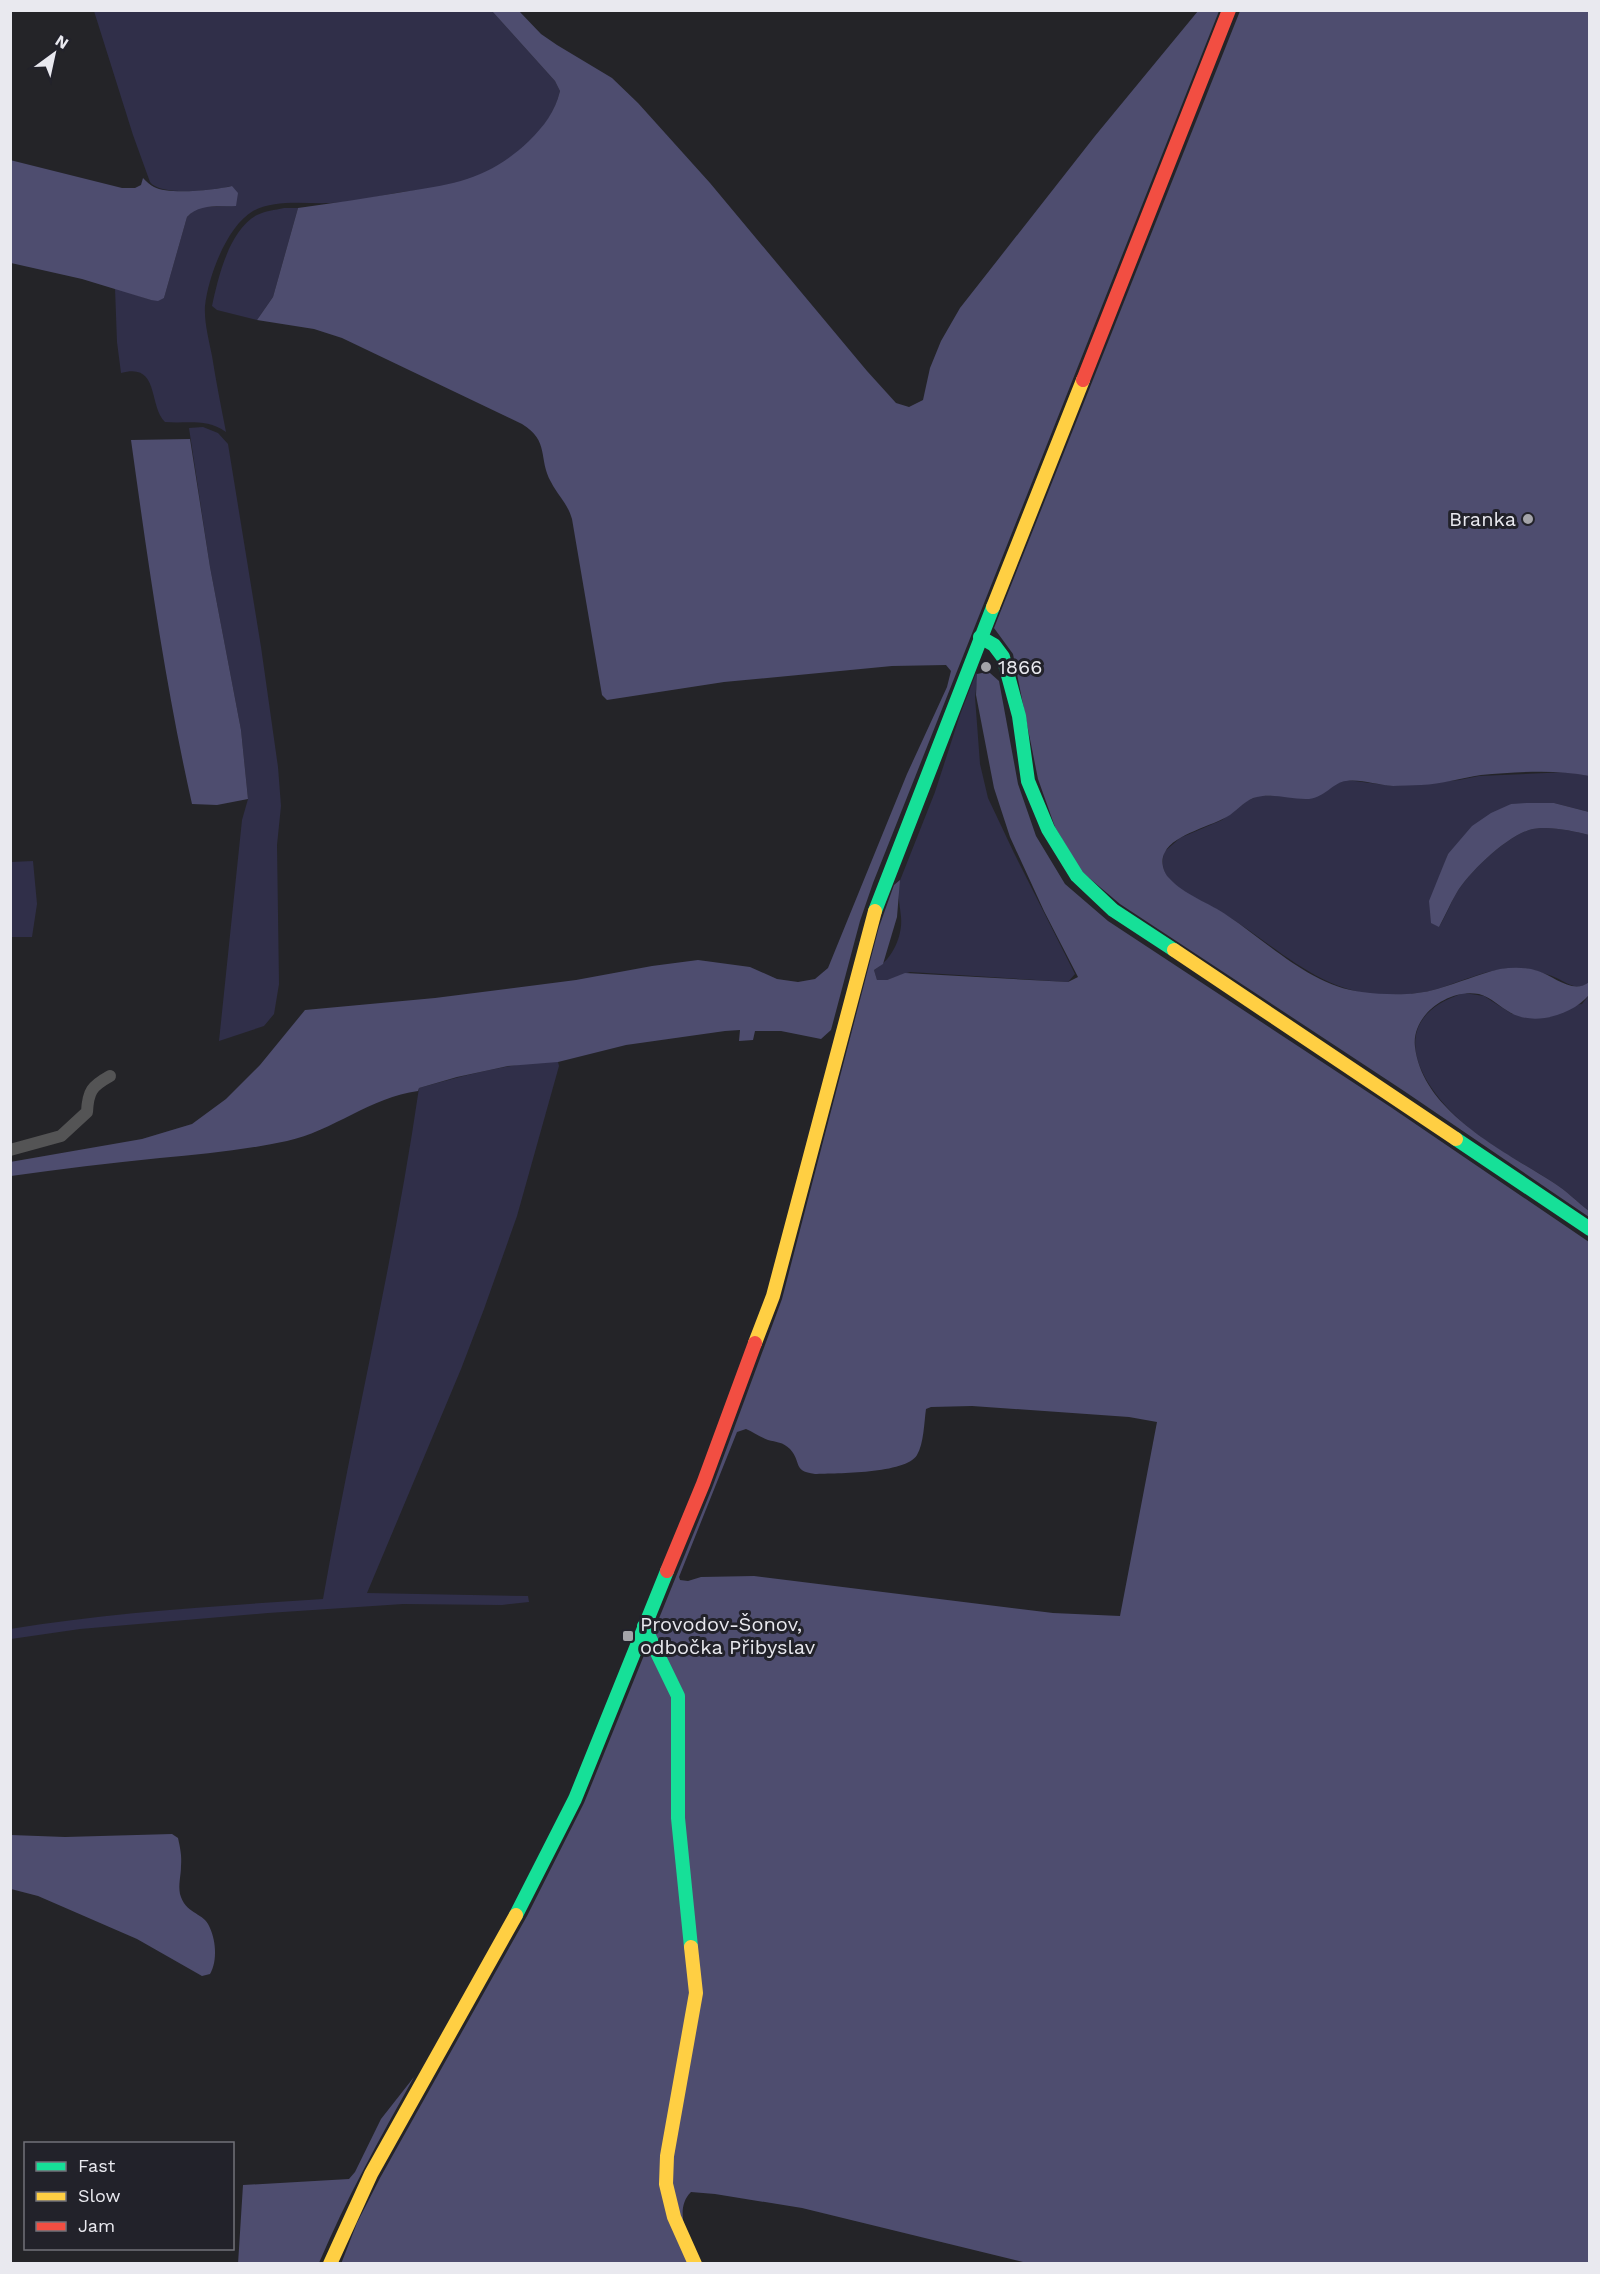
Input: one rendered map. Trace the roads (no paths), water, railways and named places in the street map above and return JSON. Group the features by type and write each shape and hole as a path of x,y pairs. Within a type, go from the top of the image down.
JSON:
{"main road":[{"path":"330,2264 348,2219 371,2174 518,1911 575,1799 702,1484 773,1296 870,924 980,637 1229,10"},
{"path":"980,637 994,645 1004,657 1018,716 1028,781 1048,829 1077,876 1113,910 1590,1229"},
{"path":"644,1626 678,1696 678,1818 696,1993 667,2156 666,2184 674,2217 695,2264"}],"street":[{"path":"10,1150 62,1136 87,1113 88,1099 95,1084 110,1076"}],"place":[{"name":"Branka","path":"1528,519"},
{"name":"1866","path":"986,667"},
{"name":"Provodov-Šonov, odbočka Přibyslav","path":"628,1636"}]}
